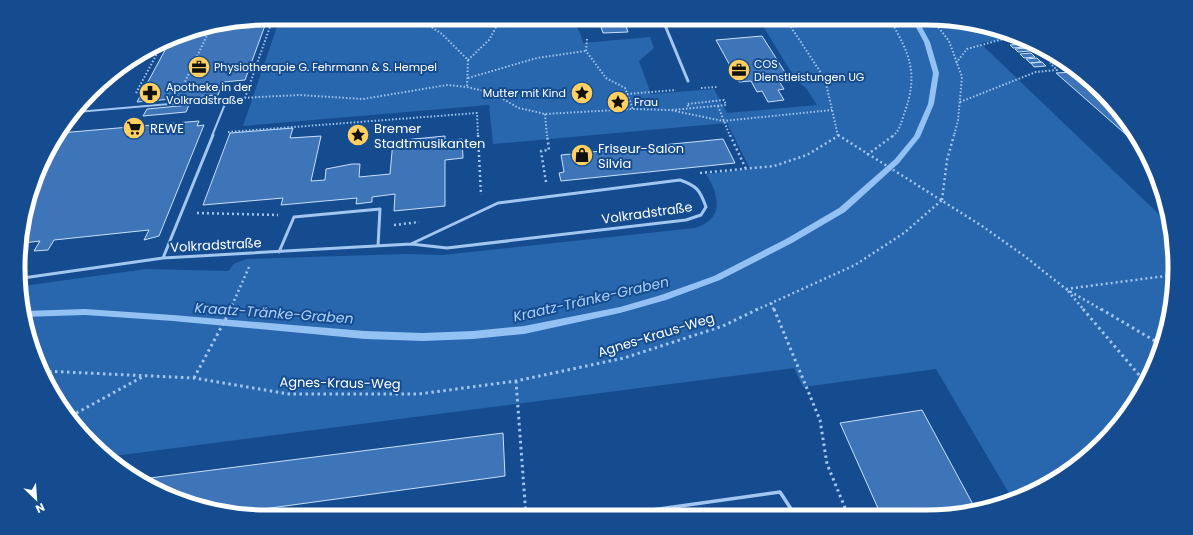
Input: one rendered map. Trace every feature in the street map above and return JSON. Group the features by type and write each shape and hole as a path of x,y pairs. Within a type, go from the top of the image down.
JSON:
{"street":[{"path":"665,25 688,81"}],"lane":[{"path":"82,112 227,99 162,258"},
{"name":"Volkradstraße","path":"26,278 162,258 411,244 446,248 686,220 701,215 706,207 699,189 691,183 680,180 549,196 498,203 411,244"},
{"path":"278,252 294,218 380,209 378,246"},
{"path":"651,510 780,492 792,510"}],"path":[{"path":"244,98 270,25"},
{"path":"428,25 442,34 468,60 467,87"},
{"path":"468,60 489,40 497,25"},
{"path":"790,25 826,79 838,136 901,177 942,200 1023,255 1066,289 1156,342"},
{"path":"867,155 898,132 910,98 912,71 904,44 893,25"},
{"path":"937,26 949,41 962,77 958,120 947,160 942,200"},
{"path":"180,92 208,32"},
{"path":"956,63 967,49 1004,38"},
{"path":"587,39 586,51 606,78 625,88 633,110"},
{"path":"129,107 159,51"},
{"path":"468,78 536,58 586,51"},
{"path":"960,102 1036,72"},
{"path":"227,99 299,95 363,99 447,85 467,87 492,93 519,108 545,114 670,110 726,105 724,100 687,104 689,108"},
{"path":"627,94 650,92"},
{"path":"718,106 723,121 746,169"},
{"path":"670,110 723,121 832,110"},
{"path":"213,133 477,113 481,197"},
{"path":"545,114 549,150 541,151 549,196"},
{"path":"691,183 695,173 774,166 792,161 824,146 838,136"},
{"name":"Agnes-Kraus-Weg","path":"48,371 194,378 289,394 419,394 516,381 624,358 723,326 855,265 904,233 942,200"},
{"path":"181,213 270,213 294,218"},
{"path":"379,227 422,222"},
{"path":"194,378 236,299 255,253"},
{"path":"1066,289 1167,276"},
{"path":"1066,289 1142,378"},
{"path":"771,303 820,420 827,464 846,510"},
{"path":"74,414 144,376"},
{"path":"516,381 526,510"}],"shaded area":[{"path":"278,25 572,25 580,32 583,43 650,37 654,48 639,61 651,94 714,89 727,113 817,105 806,88 796,80 762,25 926,25 957,27 988,33 1004,40 980,43 1163,218 1166,236 1168,268 1166,299 1160,330 1150,360 1136,389 1108,427 1085,450 1047,478 1010,495 936,369 803,387 794,368 115,456 85,427 57,389 43,360 33,330 27,299 26,286 146,269 228,271 235,263 247,259 405,254 443,255 695,228 711,219 717,206 714,190 706,174 750,169 727,123 493,144 489,105 243,126"}],"building":[{"path":"265,25 245,80 223,82 218,95 137,102 167,47 205,33 236,27"},
{"path":"600,25 626,25 628,32 603,33"},
{"path":"762,36 788,77 777,78 784,89 778,90 784,100 768,102 762,91 757,92 751,81 739,82 716,40"},
{"path":"1020,44 1025,47 1013,48 1010,45"},
{"path":"1027,48 1030,51 1018,52 1015,49"},
{"path":"1031,53 1035,57 1024,58 1020,54"},
{"path":"1037,58 1041,62 1030,63 1026,59"},
{"path":"1042,62 1046,66 1034,67 1031,63"},
{"path":"1069,72 1085,85 1108,108 1131,139 1056,73"},
{"path":"189,105 186,112 143,116 147,109"},
{"path":"199,121 197,126 204,125 159,236 144,240 149,230 54,240 48,250 34,251 40,241 27,243 33,205 43,175 57,146 66,132"},
{"path":"293,128 290,138 321,136 311,181 325,180 326,169 352,164 360,164 359,177 390,174 393,141 445,136 445,141 462,139 463,158 445,160 445,206 394,211 395,194 372,197 372,202 356,204 357,198 281,205 283,198 203,205 230,133"},
{"path":"723,139 735,163 561,181 559,173 564,172 561,155"},
{"path":"922,410 973,505 957,508 926,510 879,510 840,423"},
{"path":"503,433 505,476 260,509 236,508 205,502 175,492 147,478"}],"waterway":[{"name":"Kraatz-Tränke-Graben","path":"30,314 85,312 173,318 365,335 423,337 473,335 524,330 620,310 663,298 717,278 789,241 842,210 897,161 917,137 931,104 936,73 927,42 918,25"}],"place":[{"name":"Physiotherapie G. Fehrmann & S. Hempel","path":"199,67"},
{"name":"COS Dienstleistungen UG","path":"739,70"},
{"name":"Apotheke in der Volkradstraße","path":"150,93"},
{"name":"Mutter mit Kind","path":"582,93"},
{"name":"Frau","path":"618,102"},
{"name":"REWE","path":"134,128"},
{"name":"Bremer Stadtmusikanten","path":"358,135"},
{"name":"Friseur-Salon Silvia","path":"582,155"}]}
